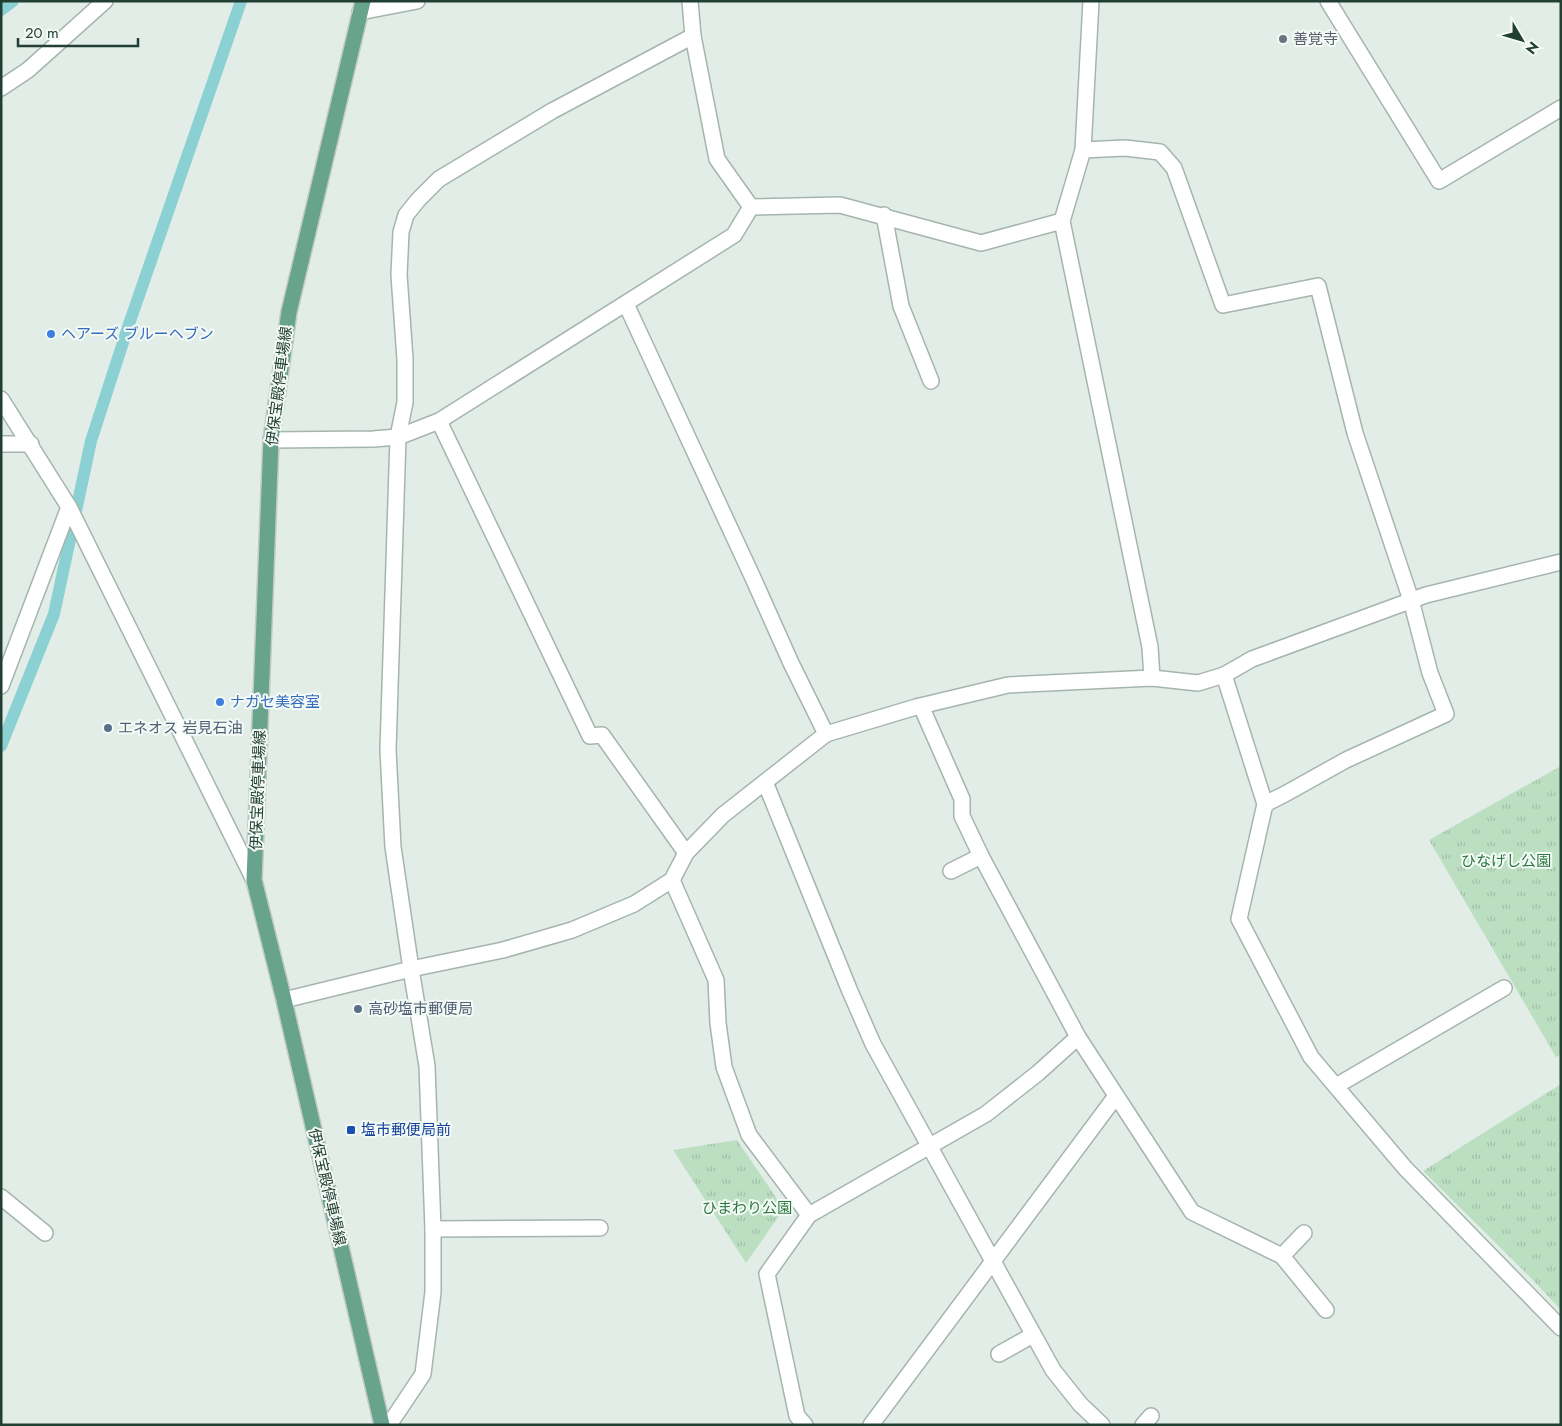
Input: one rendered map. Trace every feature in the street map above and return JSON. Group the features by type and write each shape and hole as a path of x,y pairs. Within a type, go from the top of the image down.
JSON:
{"main road":[{"name":"伊保宝殿停車場線","path":"362,7 289,312 271,440 254,880 284,1000 382,1425"}],"street":[{"path":"1,88 28,70 105,1"},
{"path":"362,7 417,1"},
{"path":"690,1 693,36 717,159 751,207"},
{"path":"1091,1 1083,150 1062,221 1148,638 1152,678"},
{"path":"1328,1 1439,181 1561,108"},
{"path":"389,1425 423,1374 433,1292 433,1228 427,1066 393,847 388,750 398,438 405,402 405,359 399,275 401,232 406,215 439,179 552,110 693,36"},
{"path":"1083,150 1125,148 1160,152 1174,168 1223,305 1318,286 1355,433 1411,600 1430,673 1446,714 1346,760 1265,804"},
{"path":"751,207 840,205 981,243 1062,221"},
{"path":"271,440 398,438 439,421 734,235 751,207"},
{"path":"884,216 901,306 931,380"},
{"path":"626,304 791,663 826,734"},
{"path":"1,399 69,507 254,880"},
{"path":"439,421 590,736 602,735 686,853"},
{"path":"1,444 31,444"},
{"path":"1,686 69,507"},
{"path":"284,1000 411,969 503,950 572,930 634,904 672,880 686,853 723,815 826,734 921,706 1008,685 1152,678 1198,683 1224,675 1252,659 1411,600 1561,562"},
{"path":"1224,675 1265,804 1239,919 1311,1057 1406,1168 1561,1328"},
{"path":"921,706 962,799 962,816 981,856 1078,1038 1192,1212 1282,1256 1326,1310"},
{"path":"766,782 873,1044 1053,1370 1080,1404 1102,1425"},
{"path":"951,871 981,856"},
{"path":"672,880 716,980 718,1023 724,1067 749,1135 809,1215"},
{"path":"1336,1086 1504,988"},
{"path":"796,1422 767,1274 809,1215 986,1114 1038,1073 1078,1038"},
{"path":"871,1425 1116,1096"},
{"path":"1,1197 45,1233"},
{"path":"433,1228 600,1228"},
{"path":"1282,1256 1304,1233"},
{"path":"999,1354 1033,1335"}],"green space":[{"name":"ひなげし公園","path":"1561,766 1561,1055 1556,1057 1429,840"},
{"path":"1561,1084 1561,1310 1423,1171"},
{"name":"ひまわり公園","path":"737,1140 784,1209 746,1263 673,1150"}],"waterway":[{"path":"1,10 13,1"},
{"path":"1,746 54,614 91,441 128,327 241,1"}],"place":[{"name":"善覚寺","path":"1283,39"},
{"name":"ヘアーズ ブルーヘブン","path":"51,334"},
{"name":"ナガセ美容室","path":"220,702"},
{"name":"エネオス 岩見石油","path":"108,728"},
{"name":"高砂塩市郵便局","path":"358,1009"},
{"name":"塩市郵便局前","path":"351,1130"}]}
